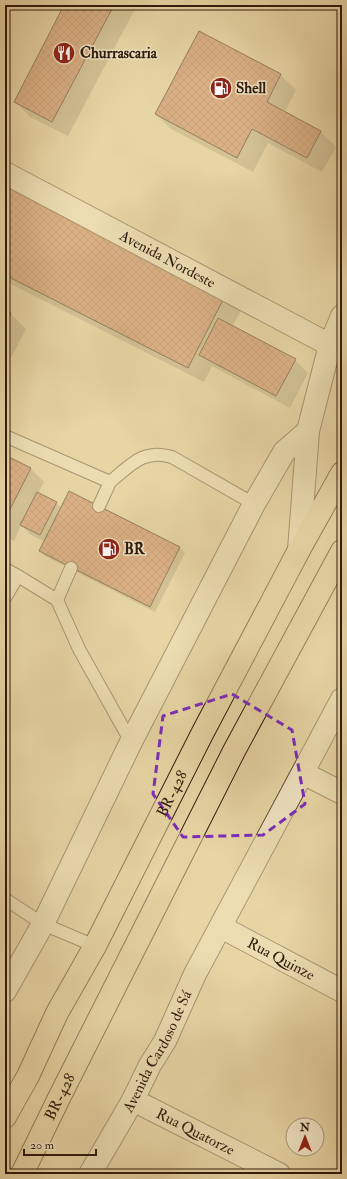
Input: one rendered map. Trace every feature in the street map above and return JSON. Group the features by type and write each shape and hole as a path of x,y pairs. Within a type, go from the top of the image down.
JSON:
{"highway":[{"name":"BR-428","path":"5,1117 28,1076 57,1013 95,946 202,734 342,472"},
{"name":"BR-428","path":"22,1174 65,1085 227,765 342,551"}],"street":[{"name":"Avenida Nordeste","path":"5,173 330,346"},
{"path":"299,550 308,431 330,346 342,316"},
{"path":"5,991 43,924 131,742 254,504 284,452 308,431"},
{"name":"Avenida Cardoso de Sá","path":"90,1174 133,1100 150,1065 165,1041 195,974 342,699"},
{"path":"303,773 342,794"},
{"name":"Rua Quinze","path":"221,927 342,991"},
{"name":"Rua Quatorze","path":"133,1100 279,1174"}],"lane":[{"path":"5,436 110,482"},
{"path":"99,506 110,482 138,460 150,454 163,454 172,457 254,504"},
{"path":"57,600 71,568"},
{"path":"5,569 57,600 79,649 131,742"},
{"path":"5,598 18,576"},
{"path":"5,899 43,924 95,946"}],"highlighted area":[{"path":"232,694 292,730 305,804 263,835 183,837 153,794 163,716"}],"building":[{"name":"Churrascaria","path":"64,5 114,5 52,122 14,102"},
{"name":"Shell","path":"199,31 281,74 267,102 321,131 307,158 252,129 237,158 155,114"},
{"path":"5,185 226,294 188,368 5,275"},
{"path":"5,310 11,313 5,325"},
{"path":"218,318 296,359 276,396 199,355"},
{"path":"5,455 31,468 5,519"},
{"name":"BR","path":"69,491 180,547 150,607 39,551"},
{"path":"37,492 57,502 40,535 20,525"}],"place":[{"name":"Churrascaria","path":"64,53"},
{"name":"Shell","path":"221,88"},
{"name":"BR","path":"109,549"}]}
